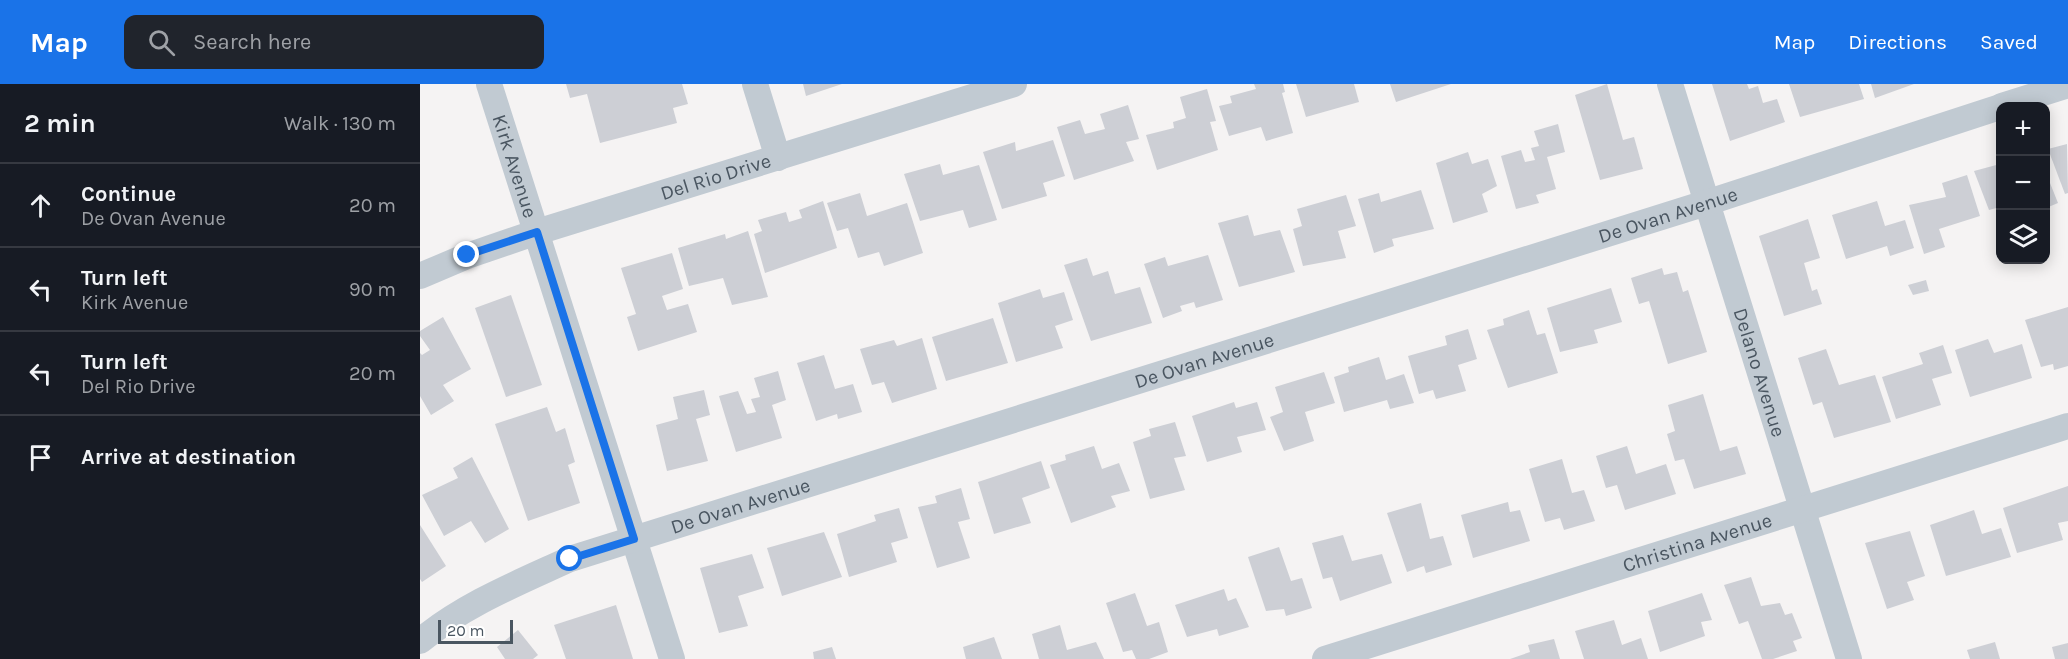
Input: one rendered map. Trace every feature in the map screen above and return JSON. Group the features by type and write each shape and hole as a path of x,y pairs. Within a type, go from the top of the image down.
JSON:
{"street":[{"name":"Kirk Avenue","path":"489,84 672,659"},
{"path":"756,84 778,158"},
{"name":"Del Rio Drive","path":"420,276 467,255 537,232 1014,84"},
{"name":"Delano Avenue","path":"1670,84 1849,659"},
{"name":"De Ovan Avenue","path":"2016,102 2068,85"},
{"name":"De Ovan Avenue","path":"420,641 462,611 499,591 570,559 1706,203 1996,109"},
{"name":"Christina Avenue","path":"1325,659 2068,426"}],"building":[{"path":"566,84 682,84 688,104 673,108 677,123 600,143 587,94 570,98"},
{"path":"803,84 842,84 806,96"},
{"path":"1254,84 1283,84 1285,92 1282,93 1293,133 1266,141 1261,127 1229,136 1219,106 1232,103 1230,96 1256,89"},
{"path":"1296,84 1354,84 1359,102 1306,117"},
{"path":"1390,84 1451,84 1396,102"},
{"path":"1607,84 1623,140 1634,137 1643,169 1600,180 1575,95"},
{"path":"1712,84 1747,84 1749,89 1758,86 1763,103 1777,99 1785,122 1730,141"},
{"path":"1789,84 1859,84 1864,99 1800,117"},
{"path":"1871,84 1914,84 1875,98"},
{"path":"1207,89 1216,121 1210,122 1218,150 1157,170 1146,135 1174,128 1173,122 1186,118 1180,97"},
{"path":"1128,105 1139,139 1126,142 1134,161 1074,180 1057,127 1080,120 1085,134 1105,129 1100,114"},
{"path":"1558,124 1565,152 1547,157 1556,189 1536,195 1539,203 1516,209 1501,156 1521,150 1525,162 1535,160 1531,148 1539,146 1534,131"},
{"path":"1053,140 1065,176 1043,183 1047,196 1002,209 983,152 1015,142 1016,151"},
{"path":"2067,144 2068,193 2065,194 2050,154 2050,148"},
{"path":"1468,152 1472,164 1488,159 1497,186 1482,194 1488,212 1453,223 1436,163"},
{"path":"940,164 943,175 979,165 997,220 969,228 963,210 920,221 904,174"},
{"path":"1996,165 1996,208 1989,210 1974,171"},
{"path":"1967,175 1980,216 1939,229 1945,247 1924,254 1909,205 1946,197 1942,183"},
{"path":"2050,183 2058,203 2050,206"},
{"path":"1421,190 1434,229 1392,239 1394,246 1374,253 1358,199 1379,193 1381,202"},
{"path":"860,193 867,216 907,203 923,253 884,266 879,252 858,258 848,228 837,231 827,203"},
{"path":"1346,195 1356,226 1338,231 1346,258 1303,266 1293,229 1302,226 1297,209"},
{"path":"823,201 837,248 765,273 754,234 762,231 758,220 786,212 789,222 802,218 799,210"},
{"path":"1877,201 1885,226 1905,220 1914,248 1890,256 1887,246 1846,259 1832,215"},
{"path":"1248,215 1254,236 1280,230 1295,272 1239,287 1218,223"},
{"path":"1808,219 1820,258 1804,263 1812,291 1817,289 1822,304 1784,316 1759,236"},
{"path":"748,231 768,297 732,305 723,278 689,286 678,248 725,234 726,239"},
{"path":"672,253 683,289 662,296 667,310 688,304 697,332 638,351 627,317 636,314 621,268"},
{"path":"1208,255 1223,300 1196,308 1194,302 1180,306 1182,311 1163,318 1144,264 1165,257 1168,266"},
{"path":"1087,258 1093,276 1108,271 1115,294 1140,287 1152,323 1091,341 1064,265"},
{"path":"1662,268 1664,275 1677,272 1683,292 1688,290 1707,352 1668,364 1649,301 1639,304 1631,278"},
{"path":"1926,280 1929,291 1913,295 1908,285"},
{"path":"1611,288 1622,322 1594,330 1598,343 1560,352 1547,308"},
{"path":"1040,289 1043,298 1064,292 1073,320 1055,326 1063,348 1016,362 998,303"},
{"path":"511,295 542,385 506,397 475,308"},
{"path":"2068,307 2068,366 2054,370 2053,364 2041,367 2025,320"},
{"path":"1529,310 1537,335 1545,333 1558,373 1508,388 1487,330 1504,325 1503,319"},
{"path":"443,317 471,369 443,385 454,401 431,415 420,396 420,353 422,355 430,350 420,336 420,331"},
{"path":"993,318 1008,363 946,381 932,337"},
{"path":"1468,329 1477,359 1458,365 1466,391 1436,399 1433,390 1419,394 1408,356 1447,345 1445,336"},
{"path":"922,338 937,389 892,403 884,382 872,385 860,349 894,340 897,346"},
{"path":"1988,339 1994,353 2022,344 2032,378 1970,397 1955,350"},
{"path":"1943,345 1952,373 1932,379 1941,405 1896,419 1882,377 1923,364 1919,353"},
{"path":"1826,349 1839,385 1875,375 1891,422 1834,438 1822,402 1813,405 1798,358"},
{"path":"824,355 835,389 853,384 862,412 838,419 837,414 816,421 797,363"},
{"path":"1379,357 1386,380 1404,374 1414,403 1390,409 1387,400 1344,412 1334,377 1349,372 1348,367"},
{"path":"778,371 786,400 772,405 782,438 736,452 719,396 738,391 747,414 756,412 751,399 760,397 754,378"},
{"path":"1324,372 1335,403 1305,412 1314,441 1284,451 1270,417 1283,412 1275,387"},
{"path":"704,390 710,415 696,419 708,461 667,471 656,425 678,419 673,397"},
{"path":"1703,394 1720,451 1737,446 1746,474 1694,489 1684,459 1675,461 1667,434 1675,431 1668,405"},
{"path":"1234,402 1236,408 1257,402 1266,430 1237,437 1242,452 1207,462 1192,416"},
{"path":"547,407 556,432 565,428 575,462 568,465 580,503 528,521 495,424"},
{"path":"1175,422 1186,456 1174,458 1185,490 1150,499 1133,442 1151,436 1149,429"},
{"path":"1094,446 1102,469 1119,463 1130,491 1111,496 1116,507 1071,523 1050,465 1066,460 1065,455"},
{"path":"1627,446 1636,474 1666,464 1676,494 1625,510 1617,485 1606,488 1596,456"},
{"path":"472,457 509,529 485,543 471,521 444,536 422,495 458,478 453,468"},
{"path":"1562,459 1572,493 1584,490 1595,521 1564,530 1560,518 1545,522 1529,469"},
{"path":"1041,461 1050,488 1022,498 1031,523 994,534 978,482"},
{"path":"2068,486 2068,521 2058,523 2063,540 2017,553 2003,508"},
{"path":"961,488 970,519 958,522 970,558 937,568 918,507 937,503 935,496"},
{"path":"1508,502 1510,512 1520,510 1530,541 1473,558 1461,515"},
{"path":"1421,503 1430,539 1443,536 1452,565 1426,573 1424,566 1407,572 1387,513"},
{"path":"899,508 908,538 891,543 897,562 849,577 837,534 876,521 874,515"},
{"path":"1974,510 1982,534 2001,528 2011,557 1946,576 1930,525"},
{"path":"420,525 446,566 422,582 420,579"},
{"path":"1910,531 1925,576 1907,582 1914,600 1887,609 1865,543"},
{"path":"824,532 842,577 782,596 767,548"},
{"path":"1343,535 1352,561 1382,554 1392,583 1340,601 1332,577 1323,579 1312,543"},
{"path":"1279,547 1291,581 1302,578 1312,608 1286,616 1284,609 1266,611 1248,557"},
{"path":"752,554 764,588 738,596 748,626 719,633 700,568"},
{"path":"1751,577 1761,606 1780,603 1785,615 1792,613 1802,638 1793,641 1797,651 1773,659 1762,659 1748,621 1739,624 1724,585"},
{"path":"1224,589 1228,601 1236,598 1249,627 1219,636 1217,629 1187,637 1175,605"},
{"path":"1135,593 1147,626 1159,622 1168,652 1149,659 1136,659 1132,650 1123,652 1106,603"},
{"path":"1702,593 1712,620 1701,622 1705,636 1660,652 1648,611"},
{"path":"616,605 633,659 566,659 554,625"},
{"path":"1614,620 1622,645 1641,638 1648,659 1584,659 1575,631"},
{"path":"1060,625 1067,650 1096,642 1104,659 1039,659 1032,634"},
{"path":"518,630 538,655 533,659 505,659 497,647"},
{"path":"994,637 1002,659 966,659 963,647"},
{"path":"1554,639 1560,659 1510,659 1530,652 1528,645"},
{"path":"1995,642 2000,659 1970,659 1967,650"},
{"path":"2068,643 2068,659 2055,659 2052,647"},
{"path":"832,647 836,659 814,659 813,652"}],"route":[{"path":"467,255 537,232 634,539 570,559"}]}
